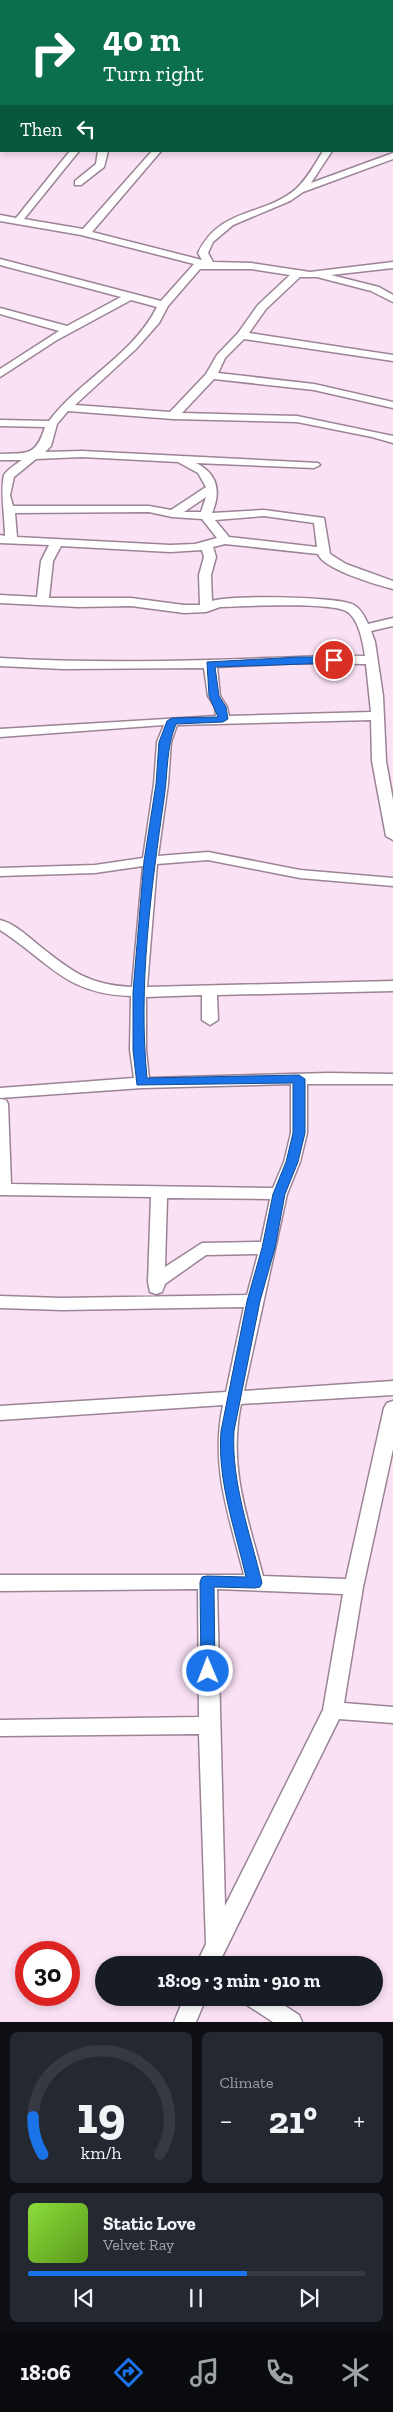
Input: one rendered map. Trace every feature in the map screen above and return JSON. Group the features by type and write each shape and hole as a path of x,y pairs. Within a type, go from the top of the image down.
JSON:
{"street":[{"path":"18,221 74,152"},
{"path":"78,183 101,165 103,152"},
{"path":"85,233 97,222 156,152"},
{"path":"301,190 327,152"},
{"path":"210,265 203,253 205,245 216,231 301,190 393,156"},
{"path":"0,218 85,233 210,265"},
{"path":"0,262 129,298 163,305"},
{"path":"310,275 393,265"},
{"path":"323,551 225,540 193,549 169,550 117,544 6,540 11,519 4,495 9,476 37,454 48,439 52,424 65,407 109,370 132,347 155,321 163,305 197,266 251,266 310,275 364,286 393,299"},
{"path":"172,416 211,375 221,357 242,335 262,307 297,274"},
{"path":"1,372 68,330 129,298"},
{"path":"0,310 68,330"},
{"path":"242,335 393,358"},
{"path":"211,375 314,387 393,405"},
{"path":"65,407 172,416 297,419 374,434 393,440"},
{"path":"0,423 52,424"},
{"path":"0,457 37,454 82,454 314,465"},
{"path":"170,459 187,462 203,471 211,480 213,497 205,516"},
{"path":"172,514 211,489"},
{"path":"7,510 124,508 205,516 235,516 264,512 320,520 324,556 342,567 393,586"},
{"path":"205,516 225,540"},
{"path":"43,600 47,562 57,542"},
{"path":"206,545 210,557 205,575 206,608"},
{"path":"0,599 79,603 131,602 184,609 206,608 218,603 247,602 340,605 354,611 365,628 378,716 379,761 393,836"},
{"path":"365,628 393,622"},
{"path":"0,662 63,665 210,664 299,659 370,660"},
{"path":"210,664 214,696 221,707 223,719"},
{"path":"0,733 172,721 378,716"},
{"path":"142,1082 138,1050 139,992 150,861 161,784 164,742 172,721"},
{"path":"379,761 393,768"},
{"path":"0,872 95,869 150,861 208,856 300,874 393,882"},
{"path":"0,924 17,934 53,964 90,986 101,990 139,992 393,986"},
{"path":"209,989 210,1020"},
{"path":"255,1583 228,1474 227,1440 254,1301 268,1248 279,1194 292,1162 299,1133 299,1079"},
{"path":"0,1093 142,1082 393,1079"},
{"path":"0,1104 1,1189 279,1194"},
{"path":"155,1302 159,1191"},
{"path":"156,1282 202,1249 268,1248"},
{"path":"0,1302 254,1301"},
{"path":"0,1413 393,1388"},
{"path":"211,1956 333,1710 354,1586 393,1408"},
{"path":"207,1582 209,1725 216,1944"},
{"path":"0,1583 207,1582 354,1586"},
{"path":"333,1710 393,1715"},
{"path":"0,1728 209,1725"},
{"path":"185,2022 192,2006"},
{"path":"267,2006 291,2022"}],"route":[{"path":"208,1671 207,1582 255,1583 233,1501 226,1450 228,1431 254,1301 268,1248 279,1194 292,1162 299,1133 299,1079 142,1082 138,1050 139,992 150,861 161,784 164,742 172,721 223,719 221,707 216,702 214,696 210,664 299,659 334,660"}]}
